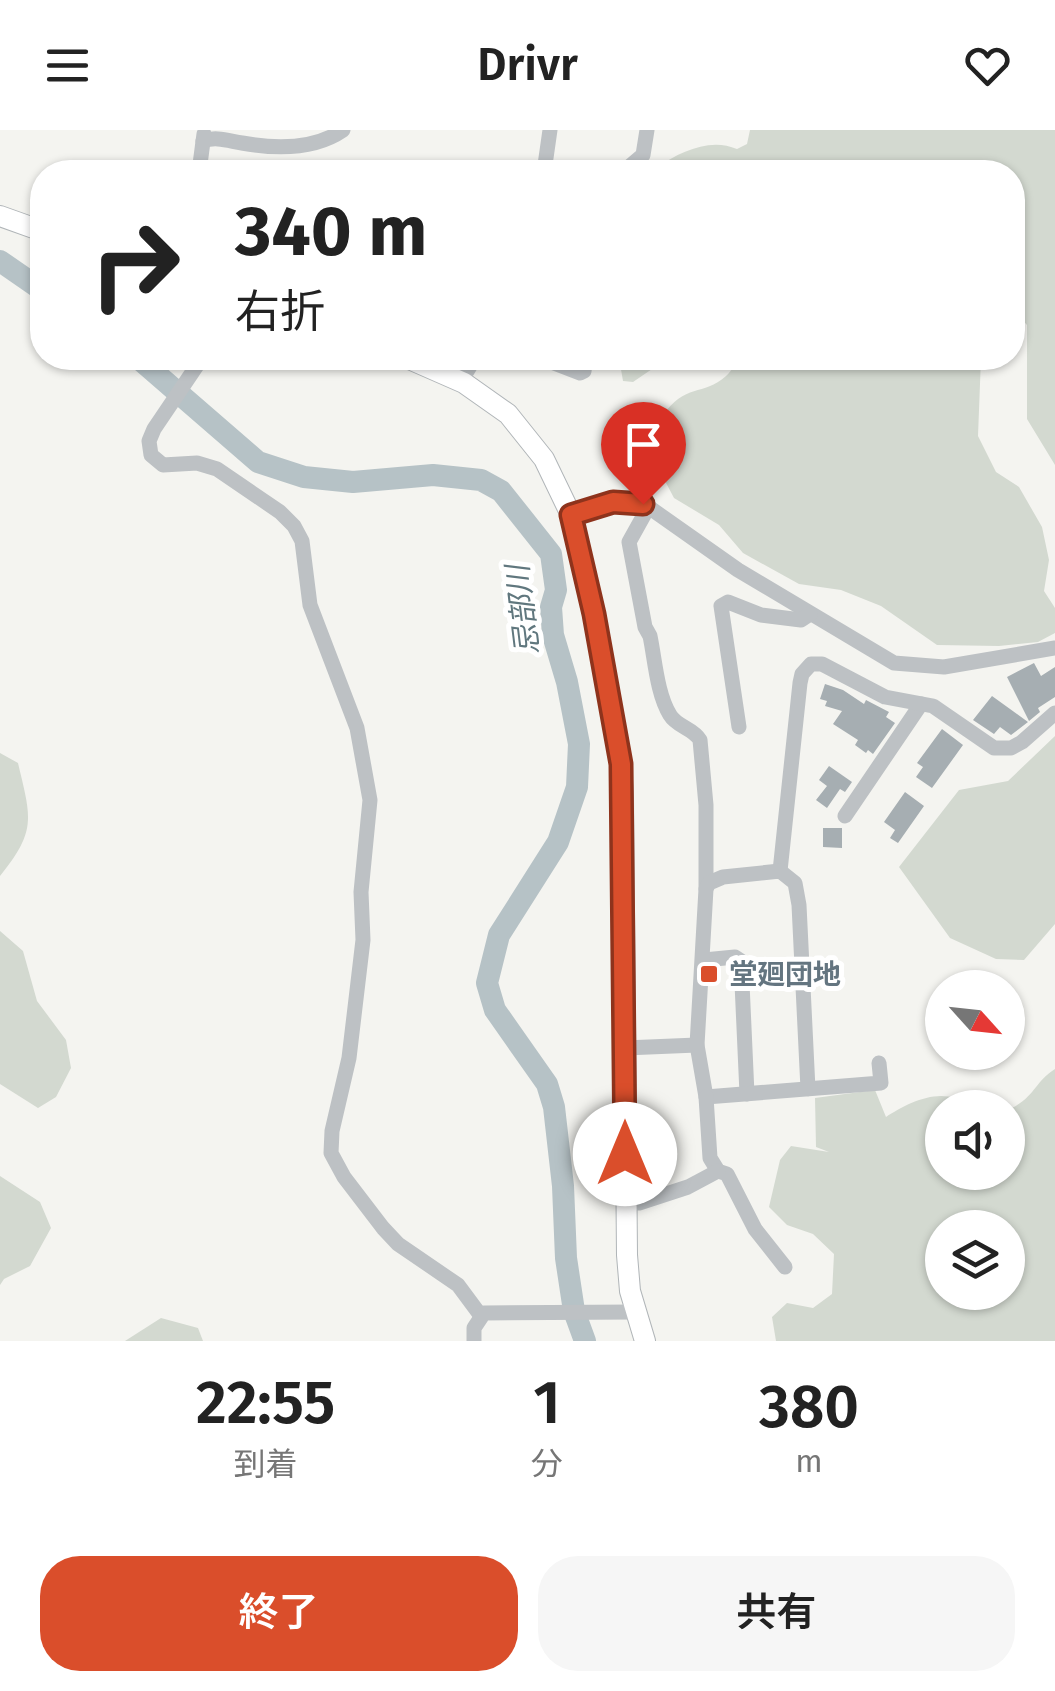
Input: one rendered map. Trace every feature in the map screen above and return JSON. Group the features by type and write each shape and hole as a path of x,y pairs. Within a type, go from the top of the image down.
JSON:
{"main road":[{"path":"0,216 30,227"},
{"path":"435,370 461,381 508,414 529,436 557,480 571,515 594,614 621,764 627,1255 635,1312 644,1341"}],"street":[{"path":"203,136 274,147 320,141 343,130"},
{"path":"546,160 550,130"},
{"path":"637,160 643,155 646,130"},
{"path":"194,370 149,442 150,452 156,462 170,467 190,463 217,469 294,526 302,541 310,605 357,728 368,778 363,940 349,1058 332,1131 331,1154 383,1228 398,1244 458,1284 481,1316"},
{"path":"461,381 468,370"},
{"path":"571,515 613,502 649,506 738,570 894,663 929,668 1055,648"},
{"path":"649,506 629,542 645,626 665,704 675,722 697,734 700,740 707,818 704,960 697,1045 710,1158 718,1170 728,1174 755,1229 785,1267"},
{"path":"740,728 722,606 728,602 761,615 800,620 810,614"},
{"path":"780,871 800,683 807,667 822,664 884,696 938,708 983,742 1002,749 1022,742 1055,713"},
{"path":"844,816 921,704"},
{"path":"706,889 722,877 780,871 795,884 808,1089"},
{"path":"704,960 741,960 747,1094"},
{"path":"625,1048 697,1045"},
{"path":"706,1097 881,1083 879,1062"},
{"path":"639,1202 688,1187 718,1170"},
{"path":"474,1341 474,1328 481,1316 496,1313 635,1312"}],"shaded area":[{"path":"750,130 1055,130 1055,465 1027,419 1025,160 668,160 706,145 737,149 747,144"},
{"path":"621,370 651,370 633,382 623,381"},
{"path":"731,370 981,370 978,436 996,472 1019,487 1042,527 1049,560 1044,591 1055,608 1055,633 1038,642 999,646 937,645 881,606 841,590 799,584 743,553 719,525 674,498 655,462 614,443 628,427 662,417 678,399"},
{"path":"1055,736 1055,924 1024,960 996,959 950,938 899,867 959,790 1008,781"},
{"path":"0,753 18,763 28,823 20,847 0,876"},
{"path":"0,931 23,951 37,1001 66,1040 71,1068 56,1097 38,1108 0,1084"},
{"path":"1055,1069 1055,1341 776,1341 772,1317 787,1303 813,1308 832,1294 834,1254 813,1234 787,1225 769,1207 780,1160 791,1146 829,1152 816,1147 815,1098 875,1090 886,1117 925,1099 925,1190 1025,1190 1025,1099"},
{"path":"0,1176 40,1202 51,1228 30,1266 0,1285"},
{"path":"161,1318 198,1328 203,1341 125,1341"}],"building":[{"path":"1034,663 1041,676 1055,667 1055,697 1038,708 1040,712 1029,721 1007,677"},
{"path":"825,684 889,712 886,717 895,723 873,754 855,745 858,740 833,724 842,711 825,706 827,701 820,699"},
{"path":"992,696 1028,722 1011,735 1000,727 994,734 973,720"},
{"path":"942,729 963,745 932,788 916,777 923,767 917,763"},
{"path":"829,766 852,782 845,792 840,789 827,808 816,800 827,786 819,780"},
{"path":"905,792 924,806 898,843 890,838 895,830 884,822"},
{"path":"823,828 842,828 842,848 823,847"}],"waterway":[{"name":"忌部川","path":"0,261 30,282"},
{"name":"忌部川","path":"152,370 258,462 304,477 353,482 433,475 481,480 501,491 551,554 556,590 551,607 553,635 579,744 577,787 558,842 499,935 487,983 495,1010 547,1084 554,1107 566,1258 574,1311 585,1341"}],"place":[{"name":"堂廻団地","path":"709,974"}],"route":[{"path":"625,1154 621,764 594,614 571,515 613,502 643,504"}]}
